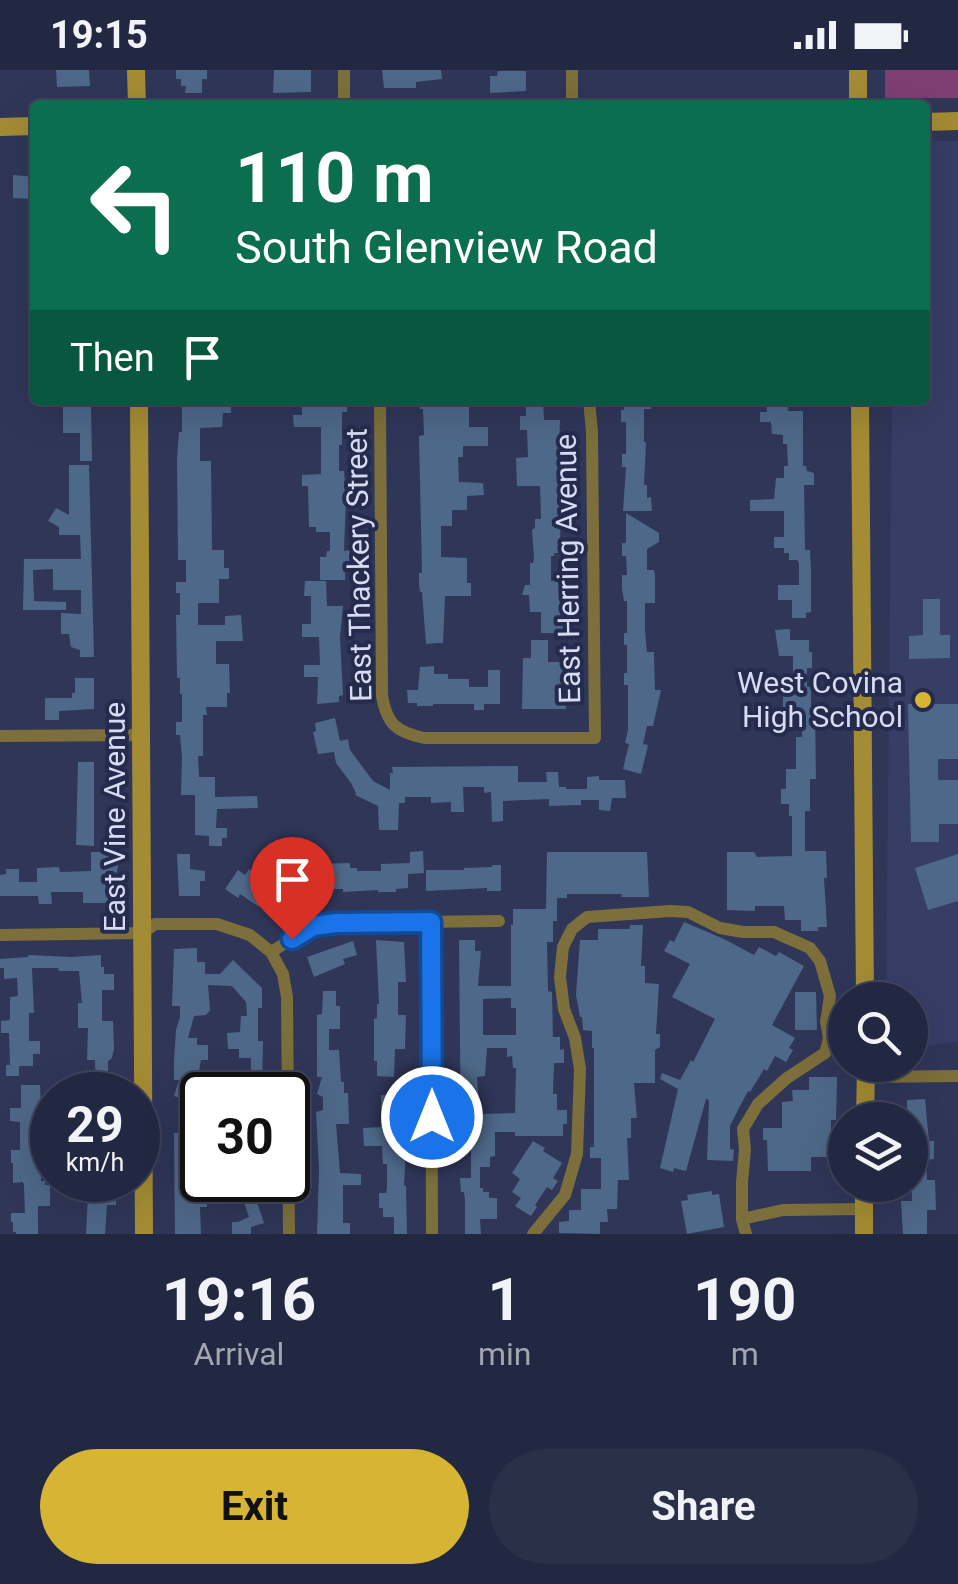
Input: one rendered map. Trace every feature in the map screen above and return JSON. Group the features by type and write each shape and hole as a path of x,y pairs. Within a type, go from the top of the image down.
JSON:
{"street":[{"path":"136,70 136,100"},
{"path":"344,70 344,100"},
{"path":"572,70 572,100"},
{"path":"858,70 858,100"},
{"path":"930,122 958,122"},
{"path":"0,127 30,126"},
{"name":"East Vine Avenue","path":"140,405 144,1234"},
{"name":"East Thackery Street","path":"380,405 385,713 395,728 424,738 595,738"},
{"name":"East Herring Avenue","path":"590,405 595,738"},
{"path":"860,405 865,982"},
{"path":"0,736 143,735"},
{"path":"532,1234 565,1196 578,1154 580,1069 575,1038 564,1008 560,976 563,946 572,928 587,917 670,911 688,912 720,928 774,932 810,948 820,961 830,996 826,1022 830,1038 825,1053 786,1078 758,1104 743,1129 746,1150 742,1219 746,1234"},
{"path":"270,952 313,926 498,921"},
{"path":"431,922 432,1234"},
{"path":"0,934 143,933 156,924 218,924 250,935 270,952 283,974 287,997 289,1234"},
{"path":"928,1074 958,1076"},
{"path":"864,1202 864,1234"},
{"path":"742,1219 783,1210 864,1209"}],"shaded area":[{"path":"885,70 958,70 958,98 885,98"},
{"name":"West Covina High School","path":"930,141 958,141 958,1042 928,1046 928,982 886,982 892,405 930,405"}],"building":[{"path":"56,70 89,70 90,86 57,87"},
{"path":"176,70 207,70 202,93 185,93 186,86 176,79"},
{"path":"274,70 311,70 311,92 273,93"},
{"path":"382,70 441,70 442,79 416,82 416,88 384,88"},
{"path":"498,71 526,71 526,91 490,93 490,76 497,76"},
{"path":"13,175 30,177 30,199 13,198"},
{"path":"63,405 91,405 92,461 80,461 80,433 63,433"},
{"path":"182,405 231,405 231,413 223,413 222,427 200,428 200,461 211,461 212,550 224,550 224,568 229,568 229,579 219,579 219,603 198,603 198,625 225,625 225,616 241,615 243,641 216,641 216,664 229,664 230,693 227,707 206,707 207,715 203,715 199,777 215,777 215,797 257,796 258,808 217,809 216,828 227,828 222,846 209,846 209,836 195,835 195,795 181,795 182,757 180,735 176,735 176,722 182,722 176,615 180,615 180,593 176,593 176,582 186,582 186,560 178,560 177,458"},
{"path":"302,405 347,405 347,412 342,412 339,445 339,471 344,471 346,499 344,551 350,550 350,561 345,561 345,580 320,580 320,557 326,557 330,551 330,532 316,532 316,527 309,527 308,486 302,486 302,475 321,474 321,427 294,427 293,415 302,415"},
{"path":"420,405 469,406 469,427 488,427 488,446 463,446 463,457 458,457 459,482 483,483 484,495 467,496 467,510 452,510 452,526 441,526 441,557 467,558 467,583 471,583 471,596 445,596 443,643 426,644 419,584 419,436 424,435"},
{"path":"526,405 543,405 544,420 560,420 561,500 565,500 565,512 561,512 560,541 564,540 564,553 551,556 551,581 566,581 566,594 561,594 564,633 541,633 541,612 530,612 529,595 522,595 525,585 530,585 530,563 534,558 532,530 535,519 541,519 540,486 517,486 516,458 528,457 527,430 520,430 520,416 526,416"},
{"path":"624,405 651,405 651,409 644,409 644,485 647,498 651,497 652,511 623,511"},
{"path":"766,405 787,405 788,411 803,411 803,466 814,473 814,485 804,485 805,550 810,550 811,571 811,612 806,613 806,618 792,618 792,600 778,600 778,585 799,585 797,560 789,560 784,548 774,548 774,537 784,537 784,511 750,511 750,500 774,499 776,478 784,478 784,466 788,466 783,435 772,434 771,422 760,422 760,412 767,412"},
{"path":"69,465 89,465 94,657 80,657 80,650 71,647 69,634 61,634 61,613 81,614 81,590 53,590 53,569 33,570 34,601 66,602 66,610 23,610 24,559 81,559 80,535 59,535 59,527 48,521 56,508 69,515"},
{"path":"626,513 659,533 659,542 647,549 647,570 654,570 655,575 655,603 645,603 645,631 647,652 654,652 655,690 661,690 653,726 647,726 643,744 648,745 641,774 623,769 629,744 625,743 628,685 624,685 627,601 622,588 622,575 627,575 626,556 622,556"},
{"path":"305,581 326,581 327,606 343,606 343,695 339,702 317,704 318,677 304,677 304,665 320,665 319,637 302,637 302,624 311,624 311,596 304,596"},
{"path":"923,599 940,599 940,635 950,635 950,658 909,659 909,636 923,635"},
{"path":"790,629 790,640 809,640 812,652 807,687 811,687 811,708 815,709 816,779 810,779 810,811 805,811 805,851 826,851 827,927 818,927 818,931 801,931 801,920 785,920 784,906 727,910 727,852 754,852 757,857 792,856 792,816 789,804 781,804 781,789 786,789 786,769 796,769 796,737 802,737 802,711 783,711 783,684 793,684 793,656 779,656 775,630"},
{"path":"531,640 548,640 548,662 565,662 566,709 522,709 523,658 531,658"},
{"path":"434,666 434,674 469,679 469,687 488,687 488,670 500,670 500,704 484,704 484,710 474,710 474,704 408,703 407,690 418,690 420,667"},
{"path":"75,678 94,678 94,709 59,711 59,720 45,720 45,698 72,698"},
{"path":"908,704 958,704 958,759 938,759 938,780 958,780 958,824 939,824 939,842 911,842"},
{"path":"335,718 340,741 348,739 350,750 373,781 390,790 392,767 518,766 518,782 547,782 546,772 558,772 559,787 566,789 587,789 587,777 625,780 626,798 612,798 610,811 599,810 599,800 549,806 549,799 503,801 503,821 492,822 491,792 484,793 484,787 463,787 464,812 451,812 451,802 431,803 431,797 405,797 405,803 399,803 398,830 379,830 378,806 355,795 336,763 334,752 318,754 315,723"},
{"path":"78,762 94,762 94,846 76,845"},
{"path":"315,849 315,864 350,863 350,868 357,871 381,871 381,864 410,863 410,852 423,851 424,873 408,874 408,888 396,892 312,889 303,896 298,883 282,883 282,891 287,895 268,894 259,907 225,889 238,870 245,875 249,869 271,884 272,868 288,868 293,852"},
{"path":"91,852 120,852 117,872 113,874 112,903 83,903 83,892 51,892 52,904 39,904 38,896 0,896 0,875 6,874 6,869 19,869 19,882 37,882 37,868 91,871"},
{"path":"547,852 647,852 649,897 567,894 567,898 557,898 553,942 547,942 548,991 552,992 553,1037 560,1037 560,1050 564,1049 564,1063 554,1063 553,1094 557,1094 557,1110 567,1110 567,1124 563,1124 563,1136 495,1132 495,1156 490,1157 490,1167 480,1167 480,1188 489,1192 489,1198 497,1198 497,1219 480,1219 481,1234 465,1234 465,1200 460,1178 471,1178 471,1149 461,1149 459,940 475,940 475,951 481,951 478,986 511,986 513,909 546,909","holes":["511,998 511,1008 516,1008 516,1035 483,1035 483,999","487,1048 507,1048 507,1057 512,1056 516,1068 515,1113 480,1114 477,1077 485,1076"]},
{"path":"177,854 190,854 190,869 205,871 200,896 179,896"},
{"path":"958,854 958,901 928,910 915,868"},
{"path":"501,865 501,891 426,891 426,870"},
{"path":"684,922 754,955 759,947 776,956 779,952 804,966 772,1025 795,1038 789,1048 793,1050 786,1062 775,1056 748,1091 730,1126 733,1161 707,1160 706,1099 686,1171 674,1168 673,1172 660,1168 678,1089 660,1079 662,1073 680,1080 715,1019 672,997 690,964 664,951 670,940 674,942"},
{"path":"630,925 643,925 641,966 645,966 645,983 659,984 656,1034 660,1034 660,1047 655,1050 655,1083 634,1083 637,1118 631,1118 631,1138 627,1138 629,1180 618,1180 617,1209 607,1209 608,1222 600,1222 600,1234 559,1233 559,1222 569,1221 569,1210 581,1210 581,1189 601,1189 601,1158 590,1158 590,1147 594,1147 592,1031 583,1030 576,995 580,940 598,940 598,929 630,929"},
{"path":"376,940 404,942 406,982 398,982 398,1015 406,1015 405,1049 395,1049 394,1077 377,1076 374,1061 374,1019 379,1004"},
{"path":"353,941 357,955 314,977 307,957"},
{"path":"197,948 197,962 205,962 205,974 220,974 233,960 262,988 258,1041 263,1041 262,1072 251,1072 251,1058 239,1058 239,1049 228,1049 227,1033 240,1032 241,1016 247,1016 246,1002 232,986 208,985 210,1010 206,1015 194,1016 188,1038 197,1038 197,1045 208,1045 208,1060 201,1060 199,1071 180,1072 180,1098 174,1096 179,1080 174,1080 174,1061 180,1006 172,1006 174,949"},
{"path":"101,955 104,974 114,974 114,990 102,990 102,1021 113,1021 114,1049 108,1072 95,1072 95,1060 87,1060 88,1028 78,1028 78,1003 82,1003 79,971 32,968 34,1013 29,1013 29,1041 40,1041 40,1054 33,1054 33,1066 19,1066 19,1076 6,1076 6,1065 10,1065 9,1033 1,1033 1,1021 10,1020 10,997 18,996 17,978 4,979 0,959"},
{"path":"323,991 336,991 336,1006 340,1006 340,1029 329,1029 329,1050 339,1050 341,1082 344,1093 348,1093 349,1124 336,1124 340,1173 361,1174 361,1185 343,1185 343,1223 350,1223 350,1234 317,1234 316,1112 323,1110 323,1097 317,1094 322,1077 317,1077 317,1015 322,1014"},
{"path":"795,992 816,992 817,1030 795,1030"},
{"path":"809,1077 828,1077 828,1082 837,1082 836,1102 828,1102 827,1157 811,1157 811,1171 768,1171 763,1128 782,1128 782,1102 793,1101 792,1090 809,1090"},
{"path":"393,1084 406,1084 403,1129 407,1131 407,1234 394,1234 394,1217 383,1217 383,1208 379,1208 379,1193 386,1193 387,1188 382,1146 364,1146 363,1128 381,1127 381,1095 393,1095"},
{"path":"21,1085 30,1085 30,1202 50,1202 50,1206 38,1206 38,1234 16,1234 11,1222 11,1213 25,1213 23,1182 13,1183 11,1163 11,1150 20,1150 20,1122 10,1121 10,1108 21,1108"},
{"path":"178,1116 180,1202 207,1202 207,1207 200,1207 201,1234 175,1234 174,1133 178,1133"},
{"path":"928,1130 929,1141 934,1141 934,1159 928,1160"},
{"path":"533,1141 562,1163 553,1178 558,1181 552,1190 547,1187 531,1216 515,1206 521,1198 512,1192 520,1179 512,1173"},
{"path":"928,1180 935,1180 936,1210 927,1210 927,1234 903,1234 901,1202 928,1202"},
{"path":"712,1191 712,1195 719,1194 724,1227 687,1234 681,1201 688,1200 687,1195"},
{"path":"88,1202 116,1202 107,1205 105,1234 86,1234"},
{"path":"244,1202 257,1202 264,1223 251,1227 251,1234 232,1234 232,1222 249,1217"}],"place":[{"name":"West Covina High School","path":"923,700"}],"route":[{"path":"292,939 313,926 336,923 431,922 432,1117"}]}
